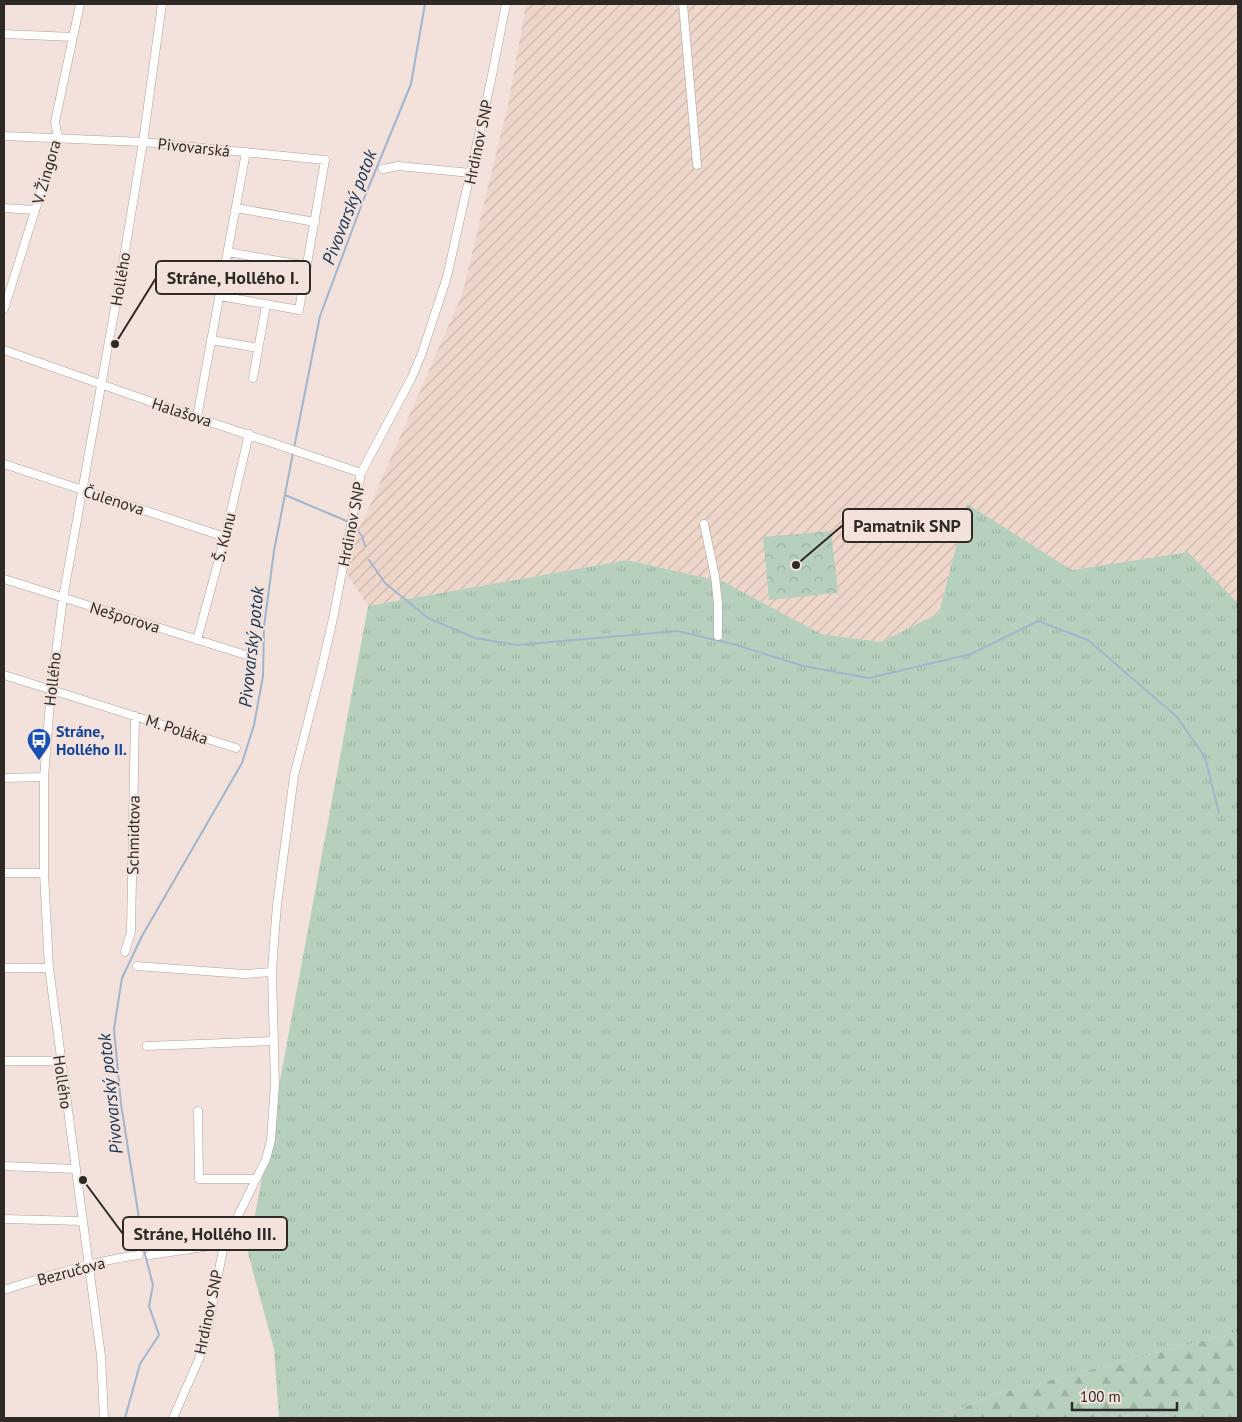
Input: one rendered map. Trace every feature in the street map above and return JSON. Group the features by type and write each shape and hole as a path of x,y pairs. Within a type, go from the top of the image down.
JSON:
{"street":[{"name":"V. Žingora","path":"4,309 58,138 56,122 80,4"},
{"name":"Hollého","path":"104,1418 102,1364 49,968 44,873 44,777 51,690 63,598 143,142 162,4"},
{"name":"Hrdinov SNP","path":"173,1418 199,1359 208,1328 224,1244 266,1159 271,1140 275,1084 272,972 277,905 294,776 322,667 361,472 411,379 422,353 447,278 506,4"},
{"path":"683,4 697,165"},
{"path":"4,34 73,37"},
{"name":"Pivovarská","path":"4,136 143,142 326,160 299,310 220,296"},
{"name":"Pivovarská","path":"197,417 246,152"},
{"path":"383,169 398,166 471,173"},
{"path":"4,208 35,210"},
{"path":"236,208 315,222"},
{"path":"228,252 307,266"},
{"path":"253,378 266,305"},
{"path":"212,340 258,348"},
{"name":"Halašova","path":"4,350 361,472"},
{"name":"Š. Kunu","path":"197,640 225,537 248,434"},
{"name":"Čulenova","path":"4,464 225,537"},
{"path":"704,524 715,576 718,604 718,636"},
{"name":"Nešporova","path":"4,579 246,654"},
{"name":"M. Poláka","path":"4,675 236,748"},
{"name":"Schmidtova","path":"125,952 131,932 136,716"},
{"path":"4,778 44,777"},
{"path":"4,873 44,873"},
{"path":"137,966 244,974 272,972"},
{"path":"4,968 49,968"},
{"path":"147,1046 274,1042"},
{"path":"4,1061 60,1061"},
{"path":"198,1111 199,1180 256,1179"},
{"path":"4,1166 75,1168"},
{"path":"4,1218 82,1221"},
{"path":"150,1255 224,1244"},
{"name":"Bezručova","path":"4,1290 88,1265 139,1256"}],"shaded area":[{"path":"526,4 1238,4 1238,603 1188,552 1072,570 967,505 939,613 881,642 821,634 724,582 627,560 368,606 339,562 365,517 462,295 508,105"}],"green space":[{"path":"967,504 1072,570 1188,552 1238,603 1238,1332 995,1394 940,1418 279,1418 274,1349 248,1253 368,606 627,560 724,582 821,634 881,642 939,613"},
{"path":"831,531 838,593 769,600 763,537"},
{"path":"1238,1332 1238,1418 940,1418 995,1394"}],"waterway":[{"name":"Pivovarský potok","path":"294,448 320,316 363,201 411,84 425,4"},
{"name":"Pivovarský potok","path":"125,1418 140,1364 159,1335 149,1306 153,1285 144,1250 121,1104 114,1029 122,978 142,936 242,763 254,725 263,676 264,627 274,551 293,453"},
{"path":"285,495 349,522"},
{"path":"354,526 362,536 365,546"},
{"path":"369,560 385,583 428,618 475,638 517,645 677,631 733,644 803,666 869,678 971,654 1038,621 1088,640 1177,717 1205,757 1219,813"}],"place":[{"name":"Stráne, Hollého I.","path":"115,344"},
{"name":"Pamatnik SNP","path":"796,565"},
{"name":"Stráne, Hollého II.","path":"39,761"},
{"name":"Stráne, Hollého III.","path":"83,1180"}]}
